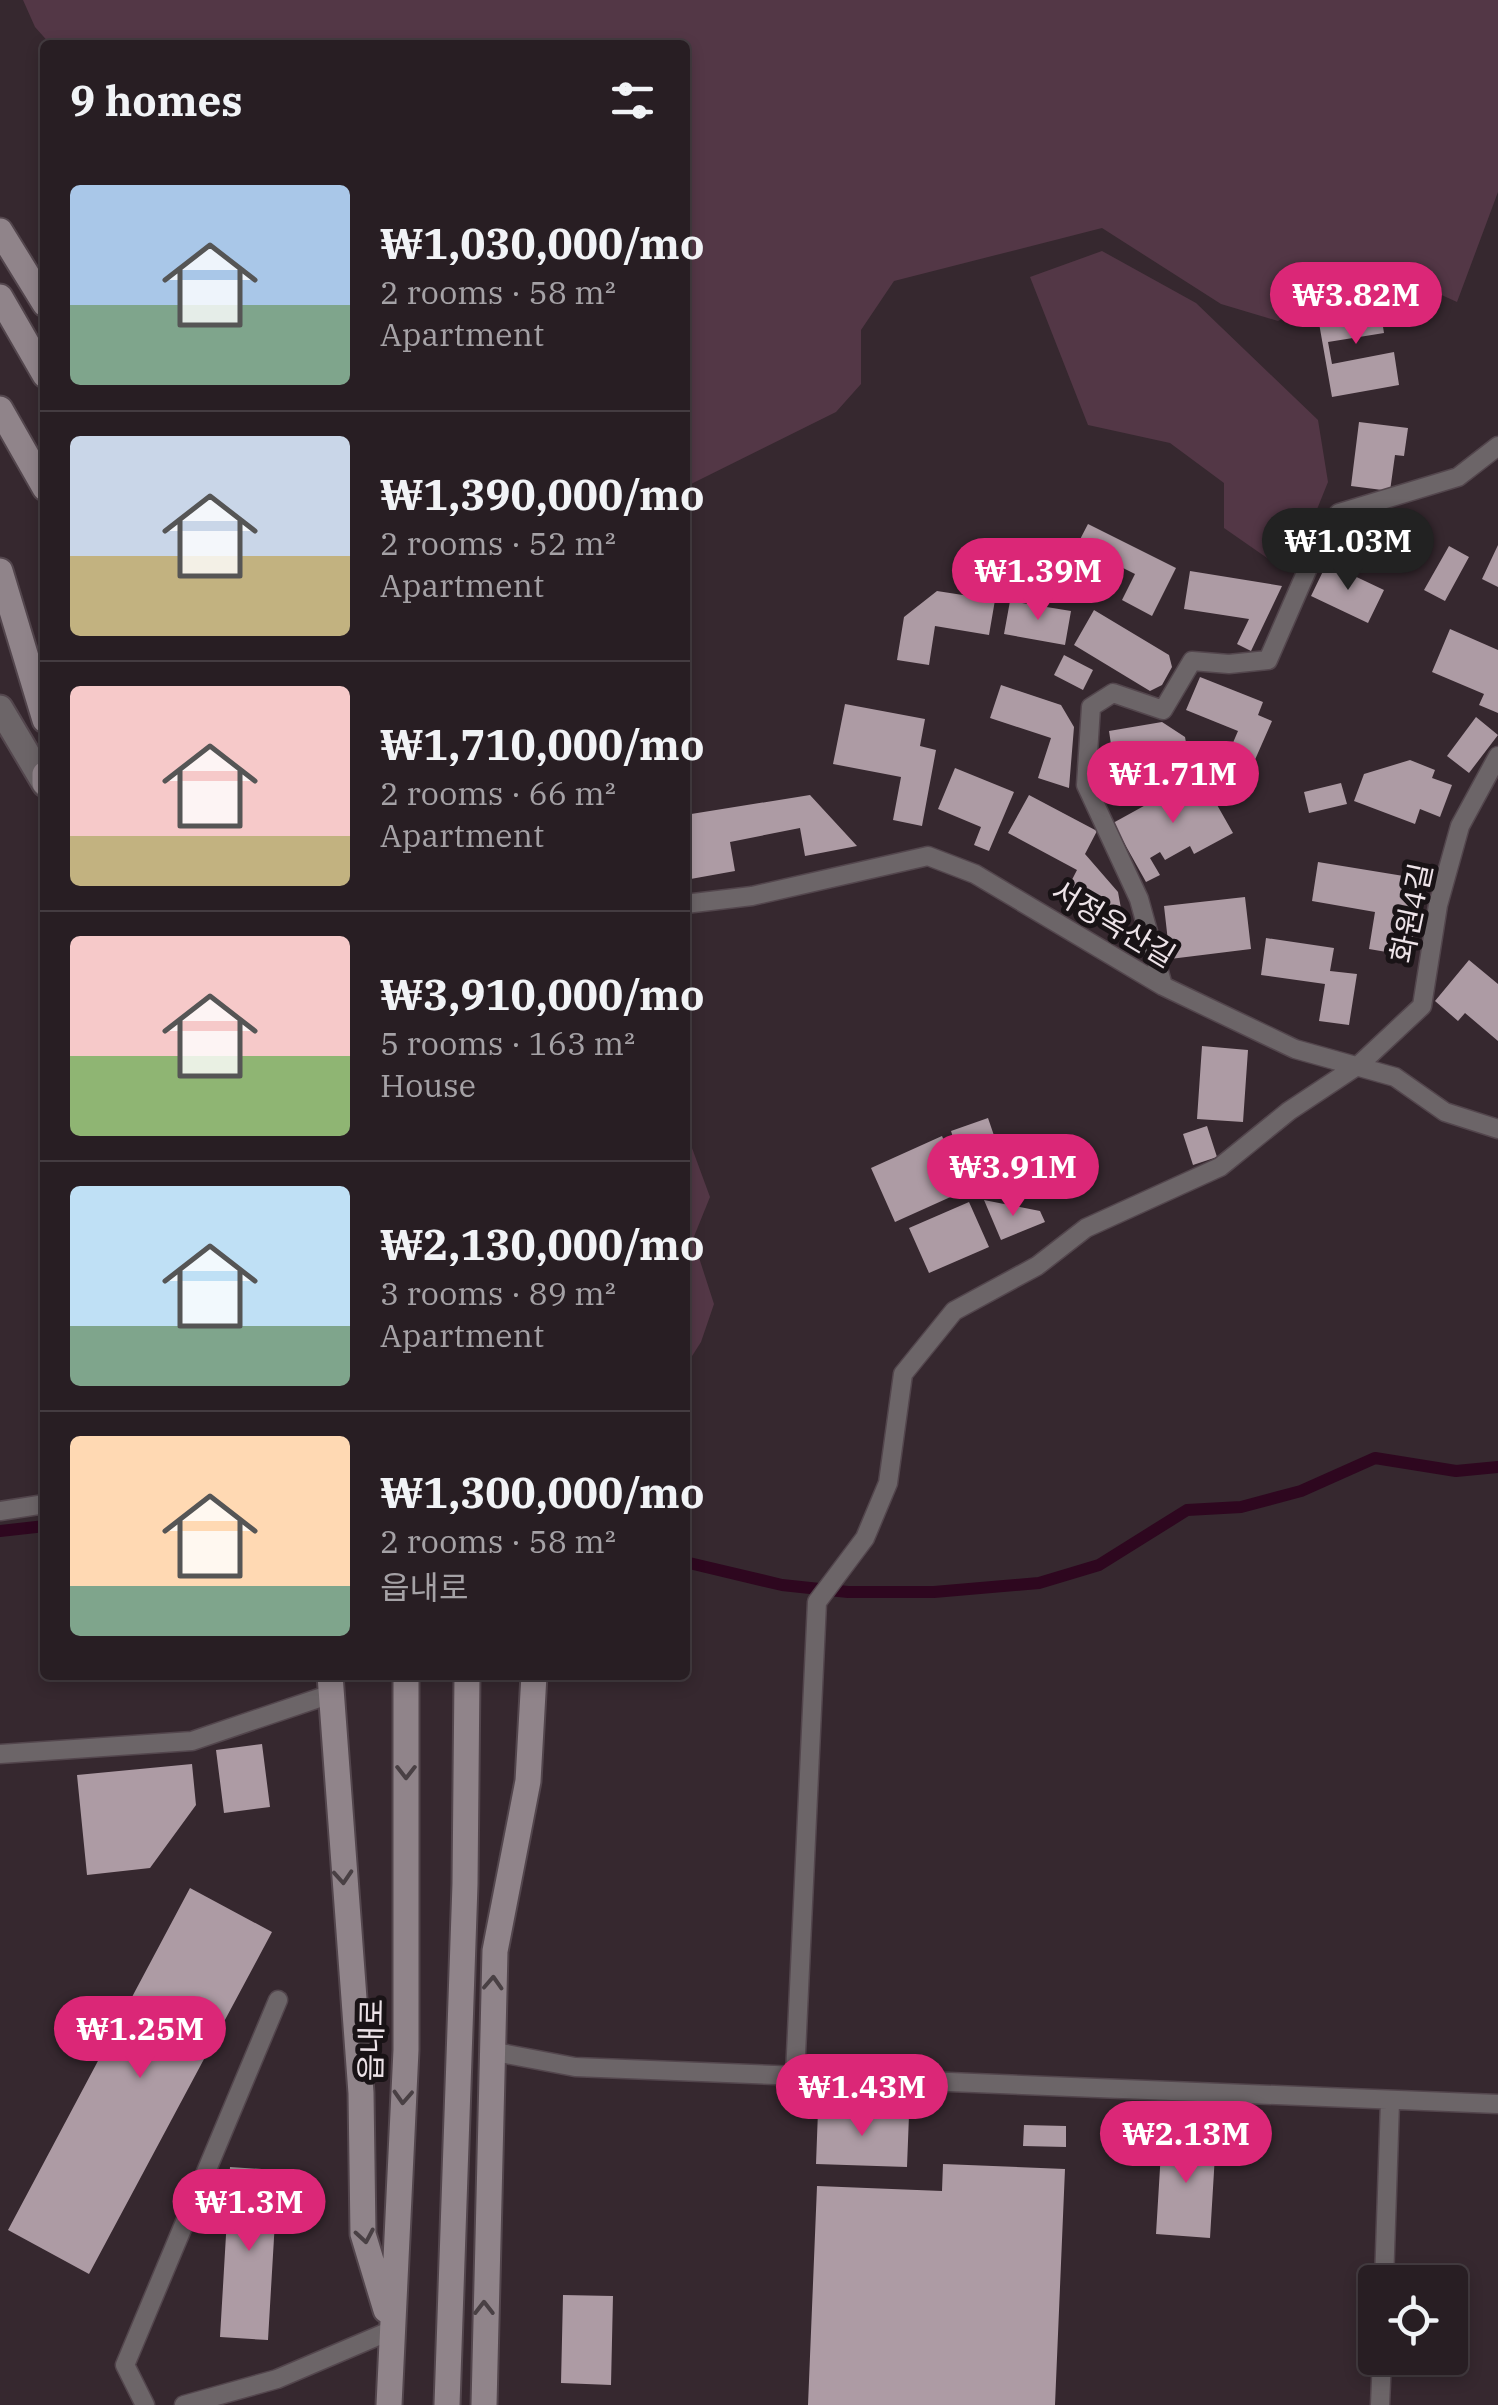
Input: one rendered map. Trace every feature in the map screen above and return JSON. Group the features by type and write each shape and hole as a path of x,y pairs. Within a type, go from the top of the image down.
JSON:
{"street":[{"path":"0,231 40,296"},
{"path":"0,297 40,365"},
{"path":"0,408 40,479"},
{"path":"0,571 40,703"},
{"path":"0,708 40,776"},
{"name":"읍내로","path":"388,2405 406,2050 406,1680"},
{"path":"448,2405 465,1884 467,1680"},
{"path":"484,2405 495,1951 528,1781 534,1680"},
{"path":"330,1684 361,2093 362,2234 392,2330"}],"lane":[{"path":"1163,986 1139,899 1086,785 1091,706 1113,693 1163,710 1192,661 1229,664 1268,660 1325,529 1339,513 1458,476 1498,446"},
{"name":"화원4길","path":"795,2075 817,1602 865,1538 888,1483 903,1374 954,1311 1037,1266 1086,1228 1220,1167 1289,1111 1360,1064 1422,1006 1438,905 1460,826 1498,756"},
{"name":"서정옥산길","path":"690,903 752,896 928,856 975,874 1163,986 1295,1049 1360,1064 1395,1077 1446,1112 1498,1129"},
{"path":"0,1511 40,1505"},
{"path":"0,1754 192,1741 330,1684"},
{"path":"146,2405 125,2365 278,2000"},
{"path":"490,2051 574,2067 1498,2104"},
{"path":"1385,2265 1390,2102"},
{"path":"184,2405 277,2380 392,2330"},
{"path":"1380,2405 1381,2375"}],"shaded area":[{"path":"23,0 1498,0 1498,192 1457,302 1373,264 1278,321 1221,304 1102,228 894,281 861,330 861,384 836,412 690,485 690,40 47,40 35,27"},
{"path":"1102,251 1196,303 1318,420 1328,482 1301,549 1270,560 1224,528 1224,483 1170,443 1088,425 1030,277"},
{"path":"690,1143 710,1197 693,1239 714,1304 701,1342 690,1359"}],"building":[{"path":"1378,296 1384,333 1328,342 1332,364 1394,352 1399,385 1332,397 1316,306"},
{"path":"1359,422 1408,428 1404,456 1395,455 1390,491 1351,486"},
{"path":"1088,524 1176,568 1152,616 1122,600 1135,574 1111,562 1095,593 1061,576"},
{"path":"1498,545 1498,587 1482,579"},
{"path":"1449,546 1469,557 1445,601 1424,590"},
{"path":"1327,563 1384,590 1368,623 1311,596"},
{"path":"1190,571 1282,586 1251,651 1237,644 1249,619 1184,609"},
{"path":"937,591 995,600 989,635 935,626 929,665 897,660 904,617"},
{"path":"1010,601 1071,611 1065,645 1004,634"},
{"path":"1094,610 1169,655 1172,667 1162,685 1150,691 1074,645"},
{"path":"1450,629 1498,650 1498,713 1479,705 1484,694 1432,672"},
{"path":"1064,655 1093,670 1083,690 1054,675"},
{"path":"1200,677 1263,702 1258,715 1272,721 1254,762 1229,752 1238,731 1186,710"},
{"path":"1001,685 1061,705 1074,727 1069,788 1038,778 1051,738 990,718"},
{"path":"845,704 925,719 920,746 936,750 922,826 893,820 901,777 833,764"},
{"path":"1476,717 1498,735 1469,773 1447,756"},
{"path":"1162,722 1185,737 1191,770 1169,774 1164,742 1112,751 1109,731"},
{"path":"1410,760 1435,770 1432,778 1452,785 1440,817 1420,809 1415,824 1354,801 1364,774"},
{"path":"955,768 1014,792 989,851 974,845 981,827 938,809"},
{"path":"1200,775 1233,833 1194,854 1190,846 1165,860 1160,852 1150,858 1160,875 1146,882 1113,823"},
{"path":"1341,783 1347,804 1309,813 1304,792"},
{"path":"810,795 857,846 805,856 800,828 730,842 735,871 690,879 690,814"},
{"path":"1029,795 1097,831 1085,854 1118,892 1126,936 1061,901 1077,870 1008,833"},
{"path":"1318,862 1422,879 1410,956 1369,949 1375,912 1312,901"},
{"path":"1245,897 1251,949 1170,959 1164,906"},
{"path":"1266,938 1334,948 1330,971 1357,974 1349,1025 1319,1021 1325,984 1261,975"},
{"path":"1469,960 1498,984 1498,1041 1465,1013 1458,1021 1435,1001"},
{"path":"1202,1046 1248,1050 1243,1122 1197,1119"},
{"path":"988,1118 1002,1159 964,1171 951,1131"},
{"path":"1207,1126 1217,1157 1193,1165 1183,1134"},
{"path":"942,1136 966,1190 895,1222 871,1168"},
{"path":"984,1200 1040,1211 1045,1222 1001,1240"},
{"path":"969,1202 989,1247 929,1273 909,1228"},
{"path":"262,1744 270,1807 224,1813 216,1750"},
{"path":"192,1764 196,1805 150,1868 87,1875 77,1775"},
{"path":"190,1888 272,1932 89,2274 8,2230"},
{"path":"818,2111 909,2115 907,2167 816,2164"},
{"path":"1024,2125 1066,2126 1066,2147 1023,2146"},
{"path":"1162,2135 1216,2138 1210,2238 1156,2234"},
{"path":"943,2164 1065,2169 1055,2405 808,2405 817,2186 942,2191"},
{"path":"230,2167 278,2170 268,2340 220,2337"},
{"path":"563,2295 613,2296 611,2385 561,2383"}],"waterway":[{"path":"690,1563 782,1585 848,1592 934,1592 1039,1583 1099,1565 1187,1510 1241,1507 1301,1491 1375,1458 1456,1471 1498,1467"},
{"path":"0,1531 40,1527"}]}
